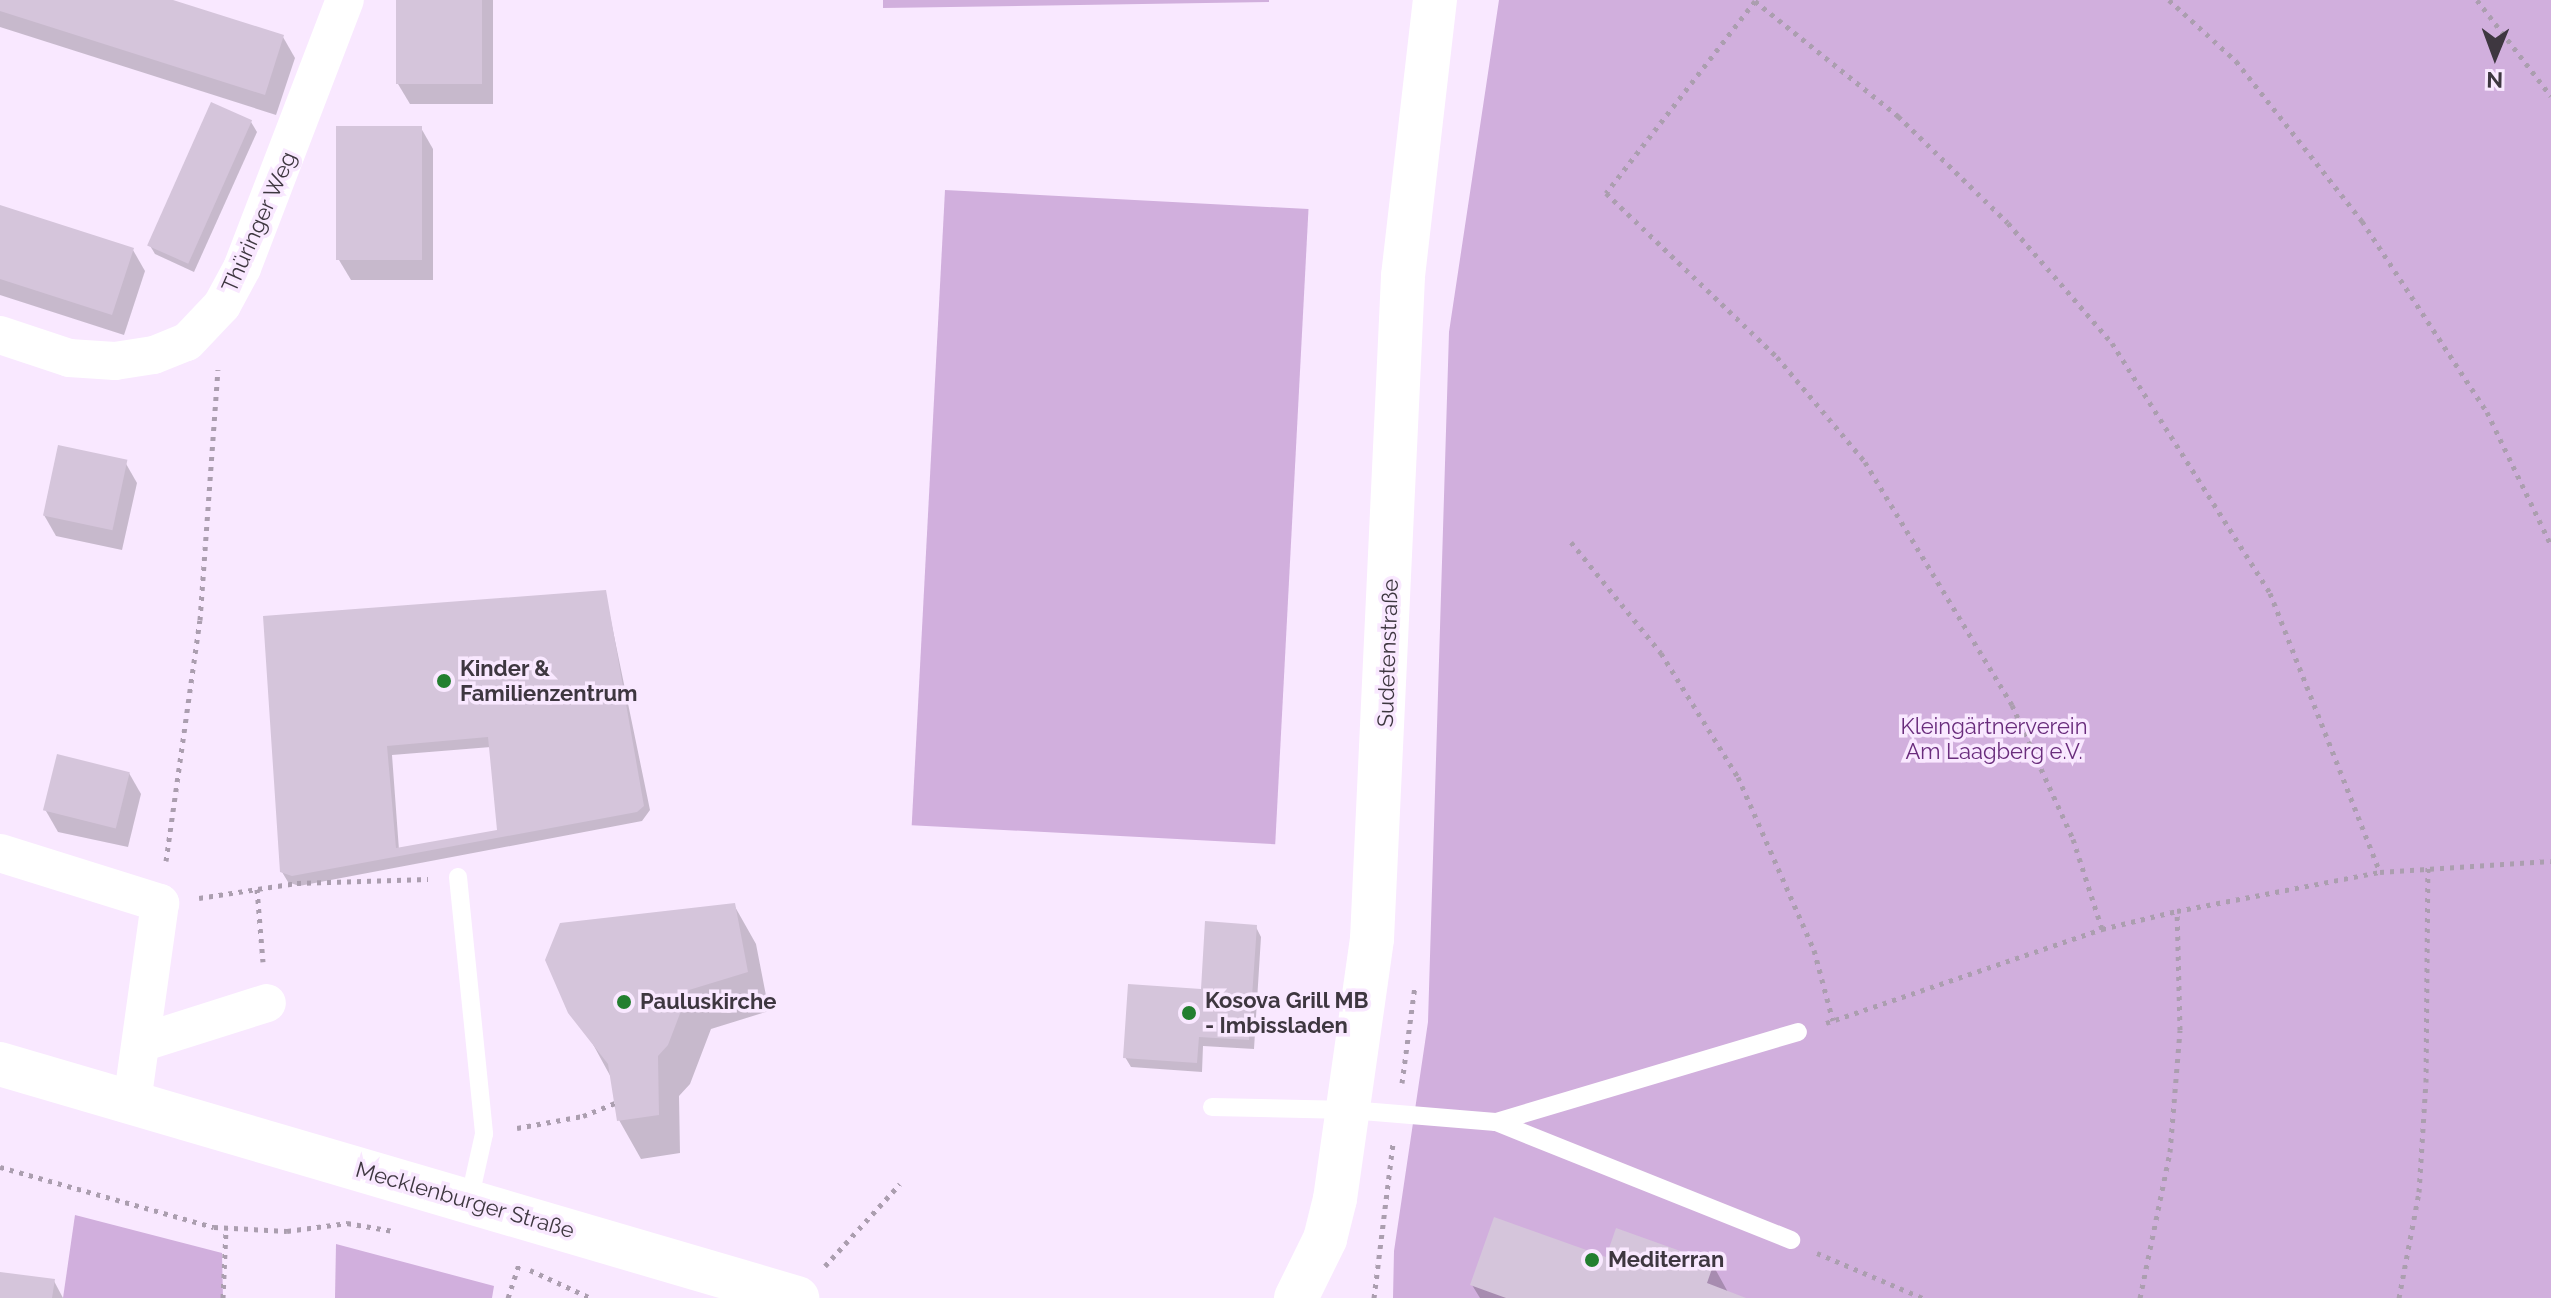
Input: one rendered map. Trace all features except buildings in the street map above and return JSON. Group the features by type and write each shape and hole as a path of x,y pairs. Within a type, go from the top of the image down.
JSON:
{"street":[{"name":"Thüringer Weg","path":"0,335 69,358 115,361 154,355 187,342 222,305 301,124 345,0"},
{"name":"Sudetenstraße","path":"1296,1298 1325,1239 1350,1110 1381,813 1403,276 1435,0"},
{"path":"0,853 160,903 132,1102"},
{"path":"141,1043 267,1003"},
{"name":"Mecklenburger Straße","path":"0,1064 796,1298"}],"lane":[{"path":"458,877 484,1134 469,1201"},
{"path":"1496,1122 1798,1032"},
{"path":"1212,1107 1350,1110 1496,1122 1791,1240"}],"path":[{"path":"2102,929 2073,839 2012,705 1865,462 1777,357 1606,193 1755,0 1898,116 2008,223 2112,343 2270,593 2380,872"},
{"path":"2169,0 2236,61 2362,221 2487,412 2551,545"},
{"path":"2477,0 2551,96"},
{"path":"222,305 200,620 160,903 257,889 458,877"},
{"path":"1571,542 1661,653 1738,777 1814,950 1833,1021"},
{"path":"1798,1032 2102,929 2177,911 2380,872 2551,861"},
{"path":"2399,1298 2421,1160 2428,867"},
{"path":"257,889 267,1003"},
{"path":"2140,1298 2170,1152 2180,1030 2177,911"},
{"path":"484,1134 583,1116 615,1103"},
{"path":"0,1167 226,1228 287,1231 347,1223 402,1233"},
{"path":"796,1298 900,1184"},
{"path":"223,1298 226,1228"},
{"path":"1791,1240 1923,1298"},
{"path":"504,1261 591,1298"}],"green space":[{"path":"883,0 1269,0 1269,2 883,8"},
{"name":"Kleingärtnerverein Am Laagberg e.V.","path":"1499,0 2551,0 2551,1298 1393,1298 1394,1251 1428,1022 1449,332"},
{"path":"945,190 1309,209 1275,844 912,825"},
{"path":"75,1215 222,1253 223,1298 63,1298"},
{"path":"336,1244 494,1286 492,1298 335,1298"}],"place":[{"name":"Kinder & Familienzentrum","path":"444,681"},
{"name":"Pauluskirche","path":"624,1002"},
{"name":"Kosova Grill MB - Imbissladen","path":"1189,1013"},
{"name":"Mediterran","path":"1592,1260"}]}
